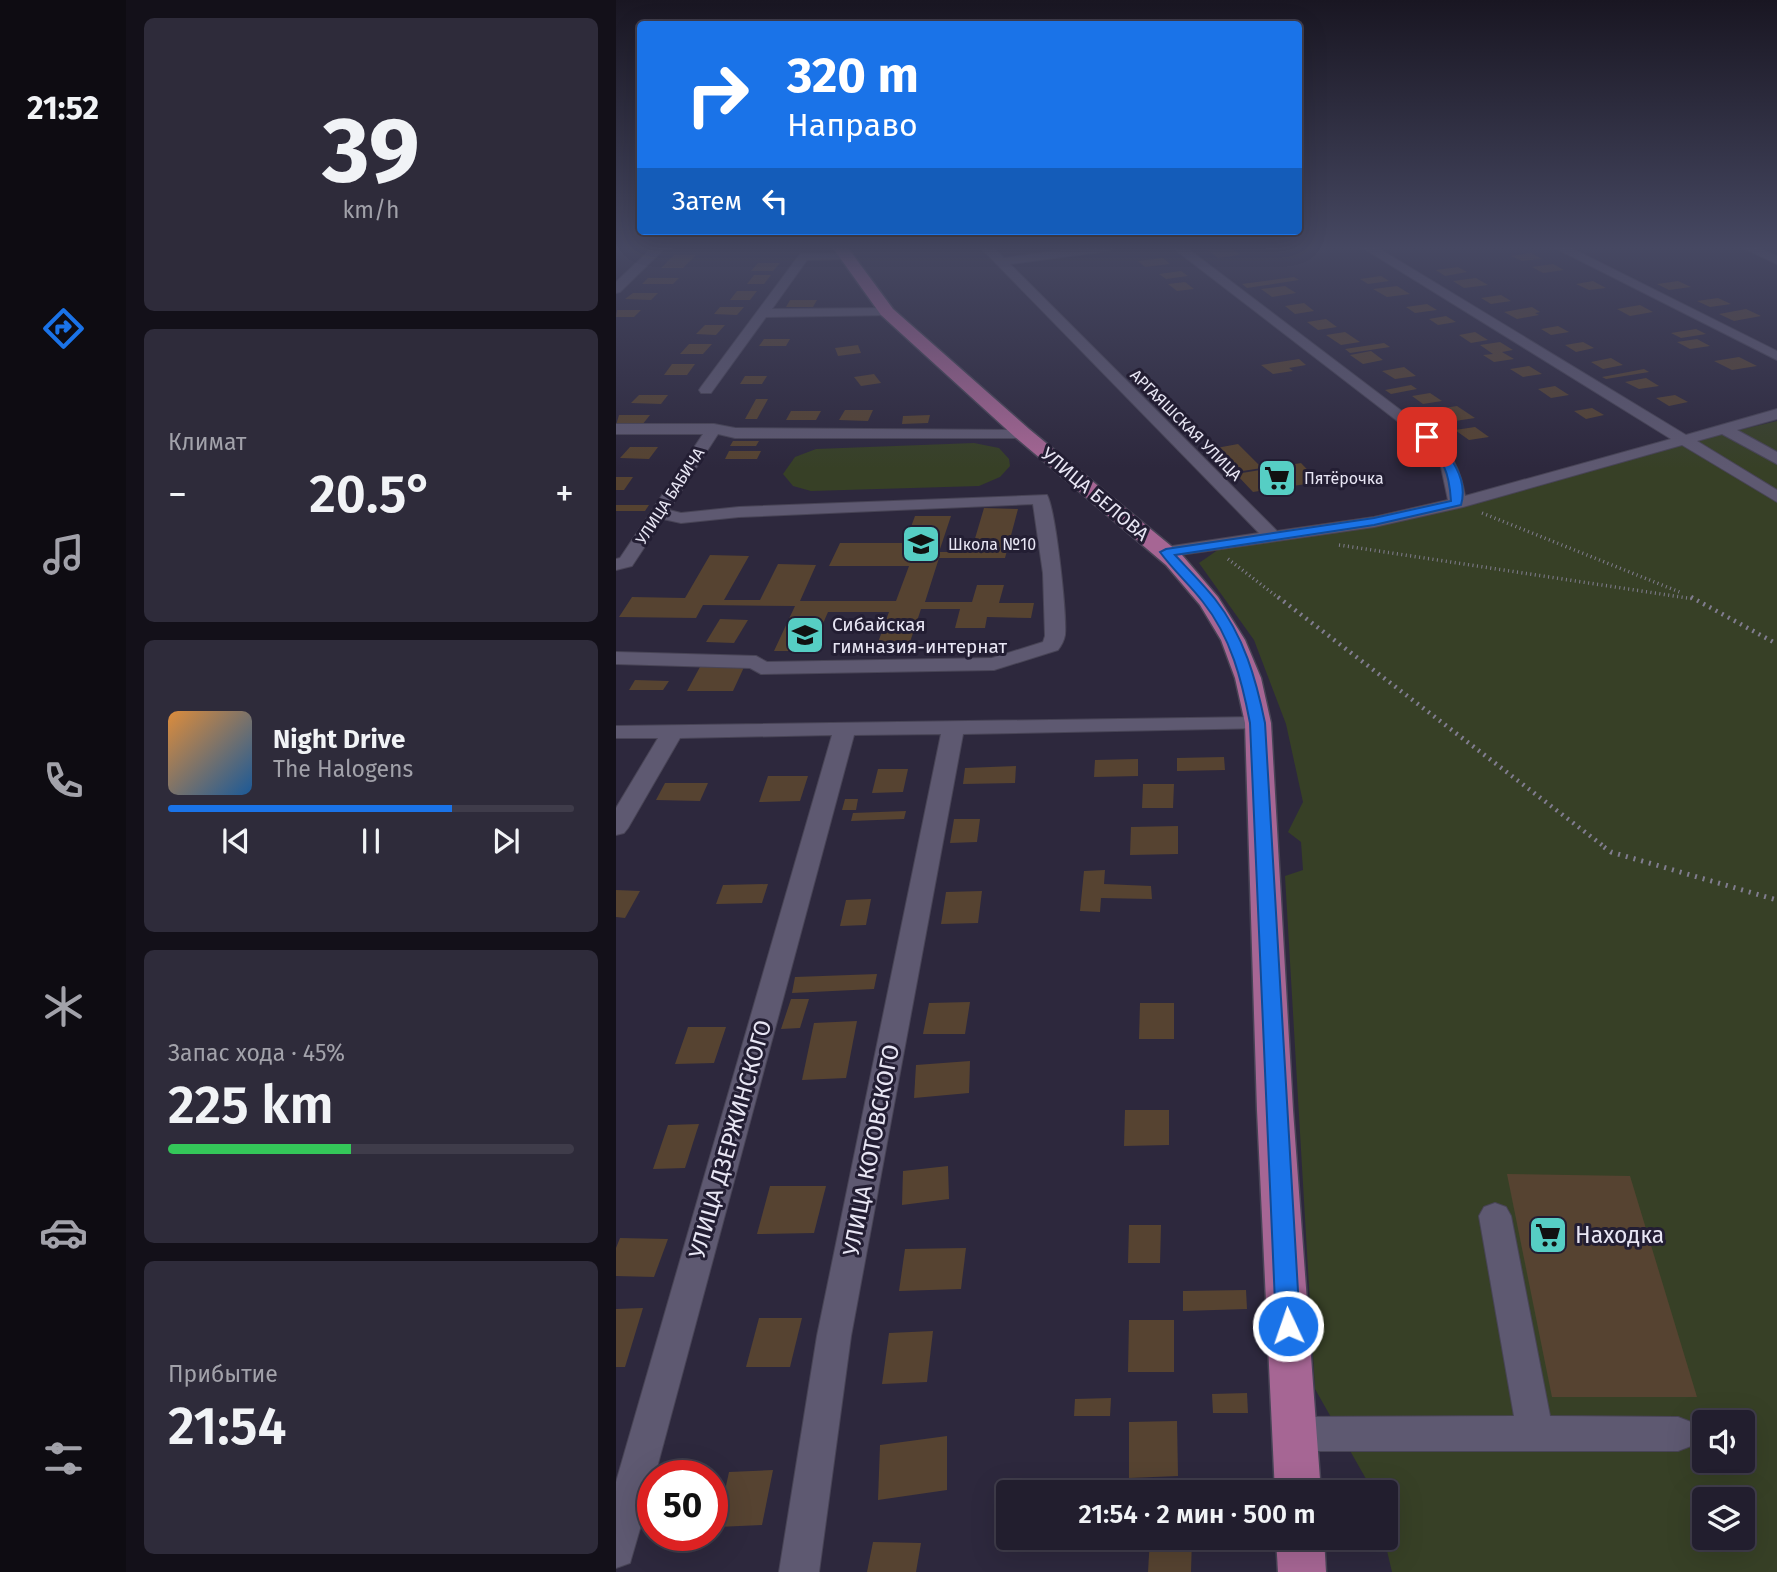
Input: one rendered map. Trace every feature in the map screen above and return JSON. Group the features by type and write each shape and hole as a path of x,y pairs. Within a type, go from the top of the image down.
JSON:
{"main road":[{"name":"УЛИЦА БЕЛОВА","path":"897,321 1022,433 1166,552 1210,602 1233,640 1248,678 1258,723 1297,1480"},
{"path":"1301,1550 1302,1572"}],"street":[{"name":"УЛИЦА БЕЛОВА","path":"706,390 756,321"},
{"name":"АРГАЯШСКАЯ УЛИЦА","path":"1060,321 1272,536"},
{"path":"1275,321 1427,437 1450,462 1455,477 1457,503"},
{"path":"1488,321 1777,498"},
{"path":"1708,321 1777,356"},
{"path":"1166,552 1374,522 1457,503 1777,414"},
{"path":"1722,428 1777,459"},
{"name":"УЛИЦА БЕЛОВА","path":"616,429 714,429 735,433 1022,433"},
{"name":"УЛИЦА БАБИЧА","path":"621,564 714,429"},
{"path":"616,658 756,662 761,668 994,664 1051,646 1055,636 1052,573 1041,499 739,512 681,518 658,513"},
{"path":"616,733 1258,723"},
{"name":"УЛИЦА ДЗЕРЖИНСКОГО","path":"616,1549 845,729"},
{"name":"УЛИЦА КОТОВСКОГО","path":"799,1572 834,1336 953,729"},
{"path":"616,828 673,731"},
{"path":"1495,1216 1535,1433"},
{"path":"1294,1434 1678,1434"}],"path":[{"path":"1457,503 1689,596 1777,644"},
{"path":"1210,545 1611,852 1777,900"},
{"path":"1338,545 1689,596"}],"green space":[{"path":"1777,421 1777,1572 1392,1572 1387,1550 1398,1550 1398,1480 1367,1480 1315,1389 1285,876 1303,870 1301,842 1288,832 1303,802 1286,724 1254,640 1199,563 1222,547 1377,517"},
{"path":"974,443 999,448 1009,459 1010,466 1000,477 979,486 811,491 793,486 783,474 795,457 816,449"}],"building":[{"path":"1329,321 1337,327 1318,330 1307,322"},
{"path":"1433,321 1456,322 1438,325"},
{"path":"705,325 725,325 716,335 696,334"},
{"path":"1558,326 1569,332 1551,335 1541,329"},
{"path":"1696,329 1706,334 1681,338 1671,333"},
{"path":"1345,332 1360,342 1341,345 1326,335"},
{"path":"1475,332 1488,340 1471,343 1459,335"},
{"path":"764,339 790,339 786,346 759,346"},
{"path":"1697,339 1710,346 1690,349 1677,342"},
{"path":"1500,342 1513,350 1502,352 1514,359 1494,362 1483,355 1493,354 1480,345"},
{"path":"1583,342 1594,348 1576,352 1565,345"},
{"path":"1384,343 1390,347 1350,353 1345,349"},
{"path":"689,344 712,344 703,354 680,354"},
{"path":"858,345 861,353 838,356 835,348"},
{"path":"1371,351 1383,360 1363,364 1350,355"},
{"path":"1739,357 1757,366 1732,370 1714,361"},
{"path":"1611,358 1623,365 1603,369 1591,362"},
{"path":"1299,359 1306,365 1289,368 1293,371 1273,374 1261,365"},
{"path":"672,364 695,364 687,375 664,375"},
{"path":"1529,366 1542,374 1523,377 1510,369"},
{"path":"1404,367 1416,376 1395,379 1382,371"},
{"path":"1644,369 1649,372 1606,379 1602,377"},
{"path":"874,374 881,383 861,386 854,377"},
{"path":"745,376 767,376 762,384 740,384"},
{"path":"1646,378 1659,386 1639,389 1625,382"},
{"path":"1411,385 1417,389 1391,394 1385,390"},
{"path":"1555,386 1569,395 1551,398 1538,389"},
{"path":"1430,393 1442,401 1423,404 1412,396"},
{"path":"639,395 668,395 661,404 631,403"},
{"path":"1675,395 1688,402 1669,406 1656,398"},
{"path":"756,399 768,399 757,419 745,419"},
{"path":"1457,406 1475,418 1455,421 1438,409"},
{"path":"1592,408 1604,415 1586,419 1574,411"},
{"path":"845,410 873,410 868,421 839,420"},
{"path":"791,411 821,411 816,420 786,420"},
{"path":"619,415 650,415 642,425 616,425"},
{"path":"930,415 928,423 902,424 903,416"},
{"path":"1475,427 1489,437 1469,440 1455,430"},
{"path":"733,441 759,441 756,446 730,446"},
{"path":"1238,444 1262,468 1236,472 1211,449"},
{"path":"630,447 658,447 649,459 620,458"},
{"path":"729,451 761,451 757,459 725,459"},
{"name":"Пятёрочка","path":"1301,463 1319,482 1253,492 1236,474"},
{"path":"616,477 633,477 624,490 616,490"},
{"path":"616,505 649,505 645,511 616,511"},
{"path":"984,508 1018,509 1005,558 939,558 925,602 972,602 977,585 1004,585 999,603 1034,603 1031,618 987,617 985,628 955,628 960,609 921,609 908,648 876,648 889,612 828,612 811,651 774,651 795,606 703,605 696,618 619,617 632,597 685,598 710,555 749,556 724,600 760,600 778,564 816,565 800,601 896,601 909,566 829,566 840,543 905,543 915,516 951,516 939,552 971,552"},
{"path":"720,619 748,620 734,643 706,642"},
{"path":"701,665 745,665 733,691 687,691"},
{"path":"635,680 669,681 663,690 629,690"},
{"path":"1224,757 1225,770 1177,771 1177,758"},
{"path":"1138,759 1138,776 1094,777 1095,760"},
{"path":"1016,766 1015,783 963,784 965,768"},
{"path":"878,769 908,769 903,792 872,793"},
{"path":"768,776 808,776 800,801 759,802"},
{"path":"665,783 708,783 700,801 656,800"},
{"path":"1143,784 1174,784 1173,808 1142,808"},
{"path":"845,799 858,799 856,810 842,810"},
{"path":"906,811 904,819 851,821 853,813"},
{"path":"954,819 980,819 977,842 950,843"},
{"path":"1178,826 1178,854 1130,855 1131,827"},
{"path":"1105,870 1104,884 1151,886 1152,899 1101,898 1100,912 1080,911 1084,871"},
{"path":"768,884 762,903 716,904 723,885"},
{"path":"616,890 640,891 625,918 616,917"},
{"path":"982,891 978,923 941,924 946,892"},
{"path":"871,899 866,925 840,926 846,900"},
{"path":"877,974 874,989 792,993 795,977"},
{"path":"791,999 809,999 800,1028 781,1029"},
{"path":"970,1002 965,1034 923,1034 929,1003"},
{"path":"1140,1003 1174,1003 1174,1039 1139,1039"},
{"path":"857,1021 846,1078 802,1080 814,1023"},
{"path":"688,1027 726,1027 714,1063 675,1064"},
{"path":"970,1061 969,1093 914,1098 916,1065"},
{"path":"1125,1110 1169,1110 1169,1145 1124,1146"},
{"path":"699,1124 685,1168 653,1169 668,1125"},
{"path":"948,1166 949,1199 902,1205 903,1171"},
{"path":"1507,1174 1630,1176 1697,1397 1552,1397"},
{"path":"770,1186 826,1186 814,1233 757,1234"},
{"path":"1129,1225 1161,1225 1160,1263 1128,1263"},
{"path":"620,1238 668,1239 654,1277 616,1276 616,1248"},
{"path":"966,1248 961,1289 899,1291 905,1249"},
{"path":"1246,1290 1247,1309 1183,1311 1183,1291"},
{"path":"643,1308 625,1367 616,1367 616,1309"},
{"path":"759,1318 802,1318 790,1367 746,1367"},
{"path":"1129,1320 1174,1320 1174,1372 1128,1372"},
{"path":"933,1331 927,1382 882,1384 889,1333"},
{"path":"1247,1393 1248,1413 1213,1413 1212,1394"},
{"path":"1111,1398 1110,1416 1074,1416 1075,1399"},
{"path":"1177,1421 1178,1476 1129,1478 1129,1422"},
{"path":"947,1436 947,1490 878,1500 880,1445"},
{"path":"773,1470 762,1525 728,1527 729,1472"},
{"path":"873,1542 921,1543 916,1572 867,1572"},
{"path":"1149,1550 1192,1550 1191,1572 1148,1572"}],"place":[{"name":"Пятёрочка","path":"1277,478"},
{"name":"Школа №10","path":"921,544"},
{"name":"Сибайская гимназия-интернат","path":"805,635"},
{"name":"Находка","path":"1548,1235"}],"route":[{"path":"1288,1326 1275,1110 1258,723 1248,678 1233,640 1210,602 1166,552 1374,522 1457,503 1455,477 1450,462 1427,437"}]}
